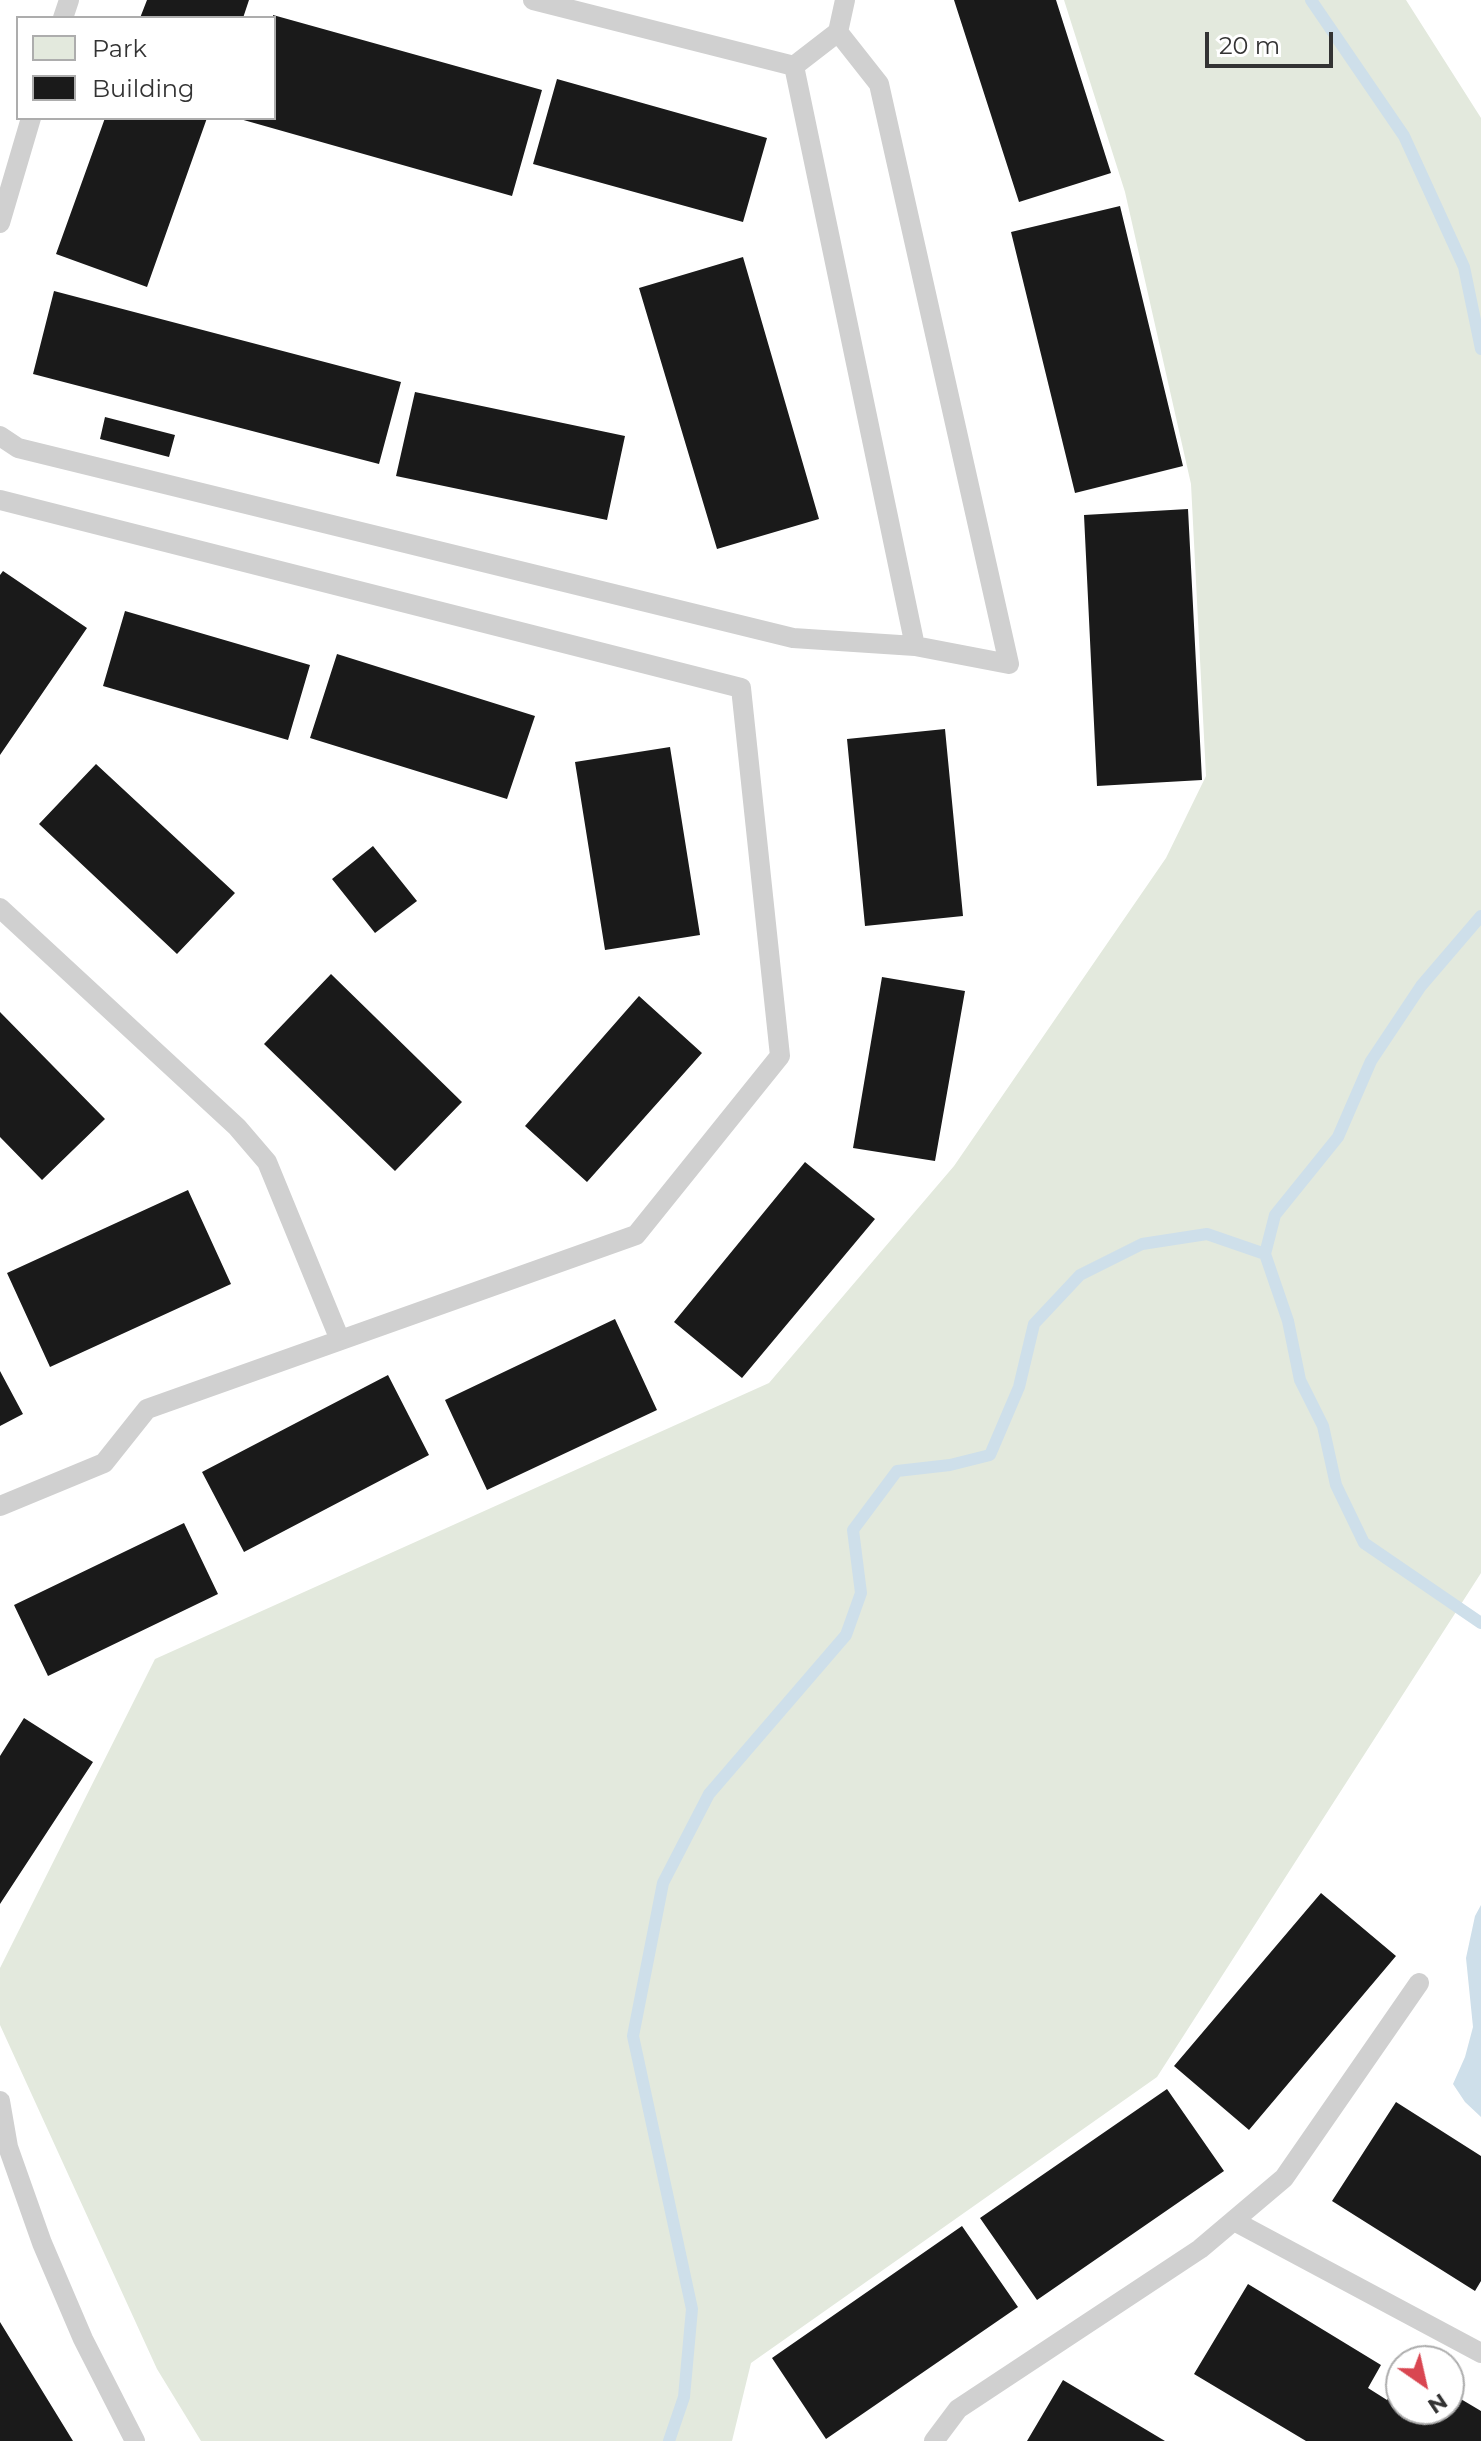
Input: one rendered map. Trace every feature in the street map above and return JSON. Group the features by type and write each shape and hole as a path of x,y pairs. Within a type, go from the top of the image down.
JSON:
{"lane":[{"path":"533,0 794,66"},
{"path":"794,66 838,32 845,0"},
{"path":"0,436 18,448 793,638 915,646 1009,664 879,84 838,32"},
{"path":"794,66 915,646"},
{"path":"0,223 30,120"},
{"path":"0,500 741,688 780,1056 636,1235 147,1409 104,1463 0,1506"},
{"path":"0,908 237,1127 267,1162 340,1340"},
{"path":"934,2441 958,2409 1200,2249 1284,2178 1419,1983"},
{"path":"0,2101 8,2147 42,2243 83,2339 135,2441"},
{"path":"1234,2221 1481,2353"}],"green space":[{"path":"1064,0 1406,0 1481,118 1481,1573 1157,2077 751,2363 732,2441 201,2441 157,2369 0,2025 0,1968 155,1659 769,1383 954,1166 1166,858 1206,776 1191,484 1125,192"}],"water":[{"path":"1481,1905 1481,2117 1465,2102 1453,2084 1473,2027 1466,1958 1475,1916"}],"building":[{"path":"147,0 249,0 244,16 141,16"},
{"path":"954,0 1056,0 1111,173 1019,202"},
{"path":"273,15 542,90 512,196 244,120 276,120 276,16"},
{"path":"557,79 767,138 743,222 533,164"},
{"path":"104,120 206,120 147,287 56,254"},
{"path":"1120,206 1183,466 1075,493 1011,232"},
{"path":"743,257 819,519 717,549 639,288"},
{"path":"54,291 401,382 379,464 33,374"},
{"path":"415,392 625,436 607,520 396,476"},
{"path":"105,417 175,435 169,457 100,439"},
{"path":"1188,509 1202,780 1097,786 1084,515"},
{"path":"3,571 87,628 0,755 0,575"},
{"path":"125,611 310,665 288,740 103,686"},
{"path":"337,654 535,716 507,799 310,738"},
{"path":"945,729 963,916 865,926 847,739"},
{"path":"670,747 700,935 605,950 575,762"},
{"path":"96,764 235,893 177,954 39,824"},
{"path":"373,846 417,901 375,933 332,879"},
{"path":"331,974 462,1102 395,1171 264,1044"},
{"path":"882,977 965,991 935,1161 853,1148"},
{"path":"639,996 702,1053 587,1182 525,1126"},
{"path":"0,1012 105,1119 42,1180 0,1137"},
{"path":"805,1162 875,1219 742,1378 674,1322"},
{"path":"188,1190 231,1284 50,1367 7,1273"},
{"path":"615,1319 657,1410 487,1490 445,1400"},
{"path":"0,1371 23,1414 0,1426"},
{"path":"388,1375 429,1455 244,1552 202,1472"},
{"path":"184,1523 218,1594 48,1676 14,1605"},
{"path":"24,1718 93,1762 0,1904 0,1756"},
{"path":"1321,1893 1396,1956 1249,2130 1174,2066"},
{"path":"1167,2089 1224,2171 1037,2300 980,2218"},
{"path":"1396,2102 1481,2156 1481,2281 1475,2291 1332,2201"},
{"path":"962,2226 1018,2307 826,2439 772,2358"},
{"path":"1248,2284 1381,2365 1368,2388 1385,2399 1385,2425 1465,2425 1465,2402 1481,2411 1481,2441 1306,2441 1194,2374"},
{"path":"0,2322 73,2441 0,2441"},
{"path":"1063,2380 1165,2441 1027,2441"}],"waterway":[{"path":"1311,0 1404,136 1464,267 1481,349"},
{"path":"669,2441 684,2397 692,2309 633,2036 663,1883 709,1794 846,1635 861,1593 853,1530 897,1471 950,1465 990,1455 1019,1387 1034,1324 1080,1275 1142,1244 1207,1234 1265,1254 1275,1215 1338,1137 1371,1061 1421,986 1481,916"},
{"path":"1265,1254 1288,1321 1300,1380 1323,1426 1336,1485 1364,1543 1481,1623"}]}
